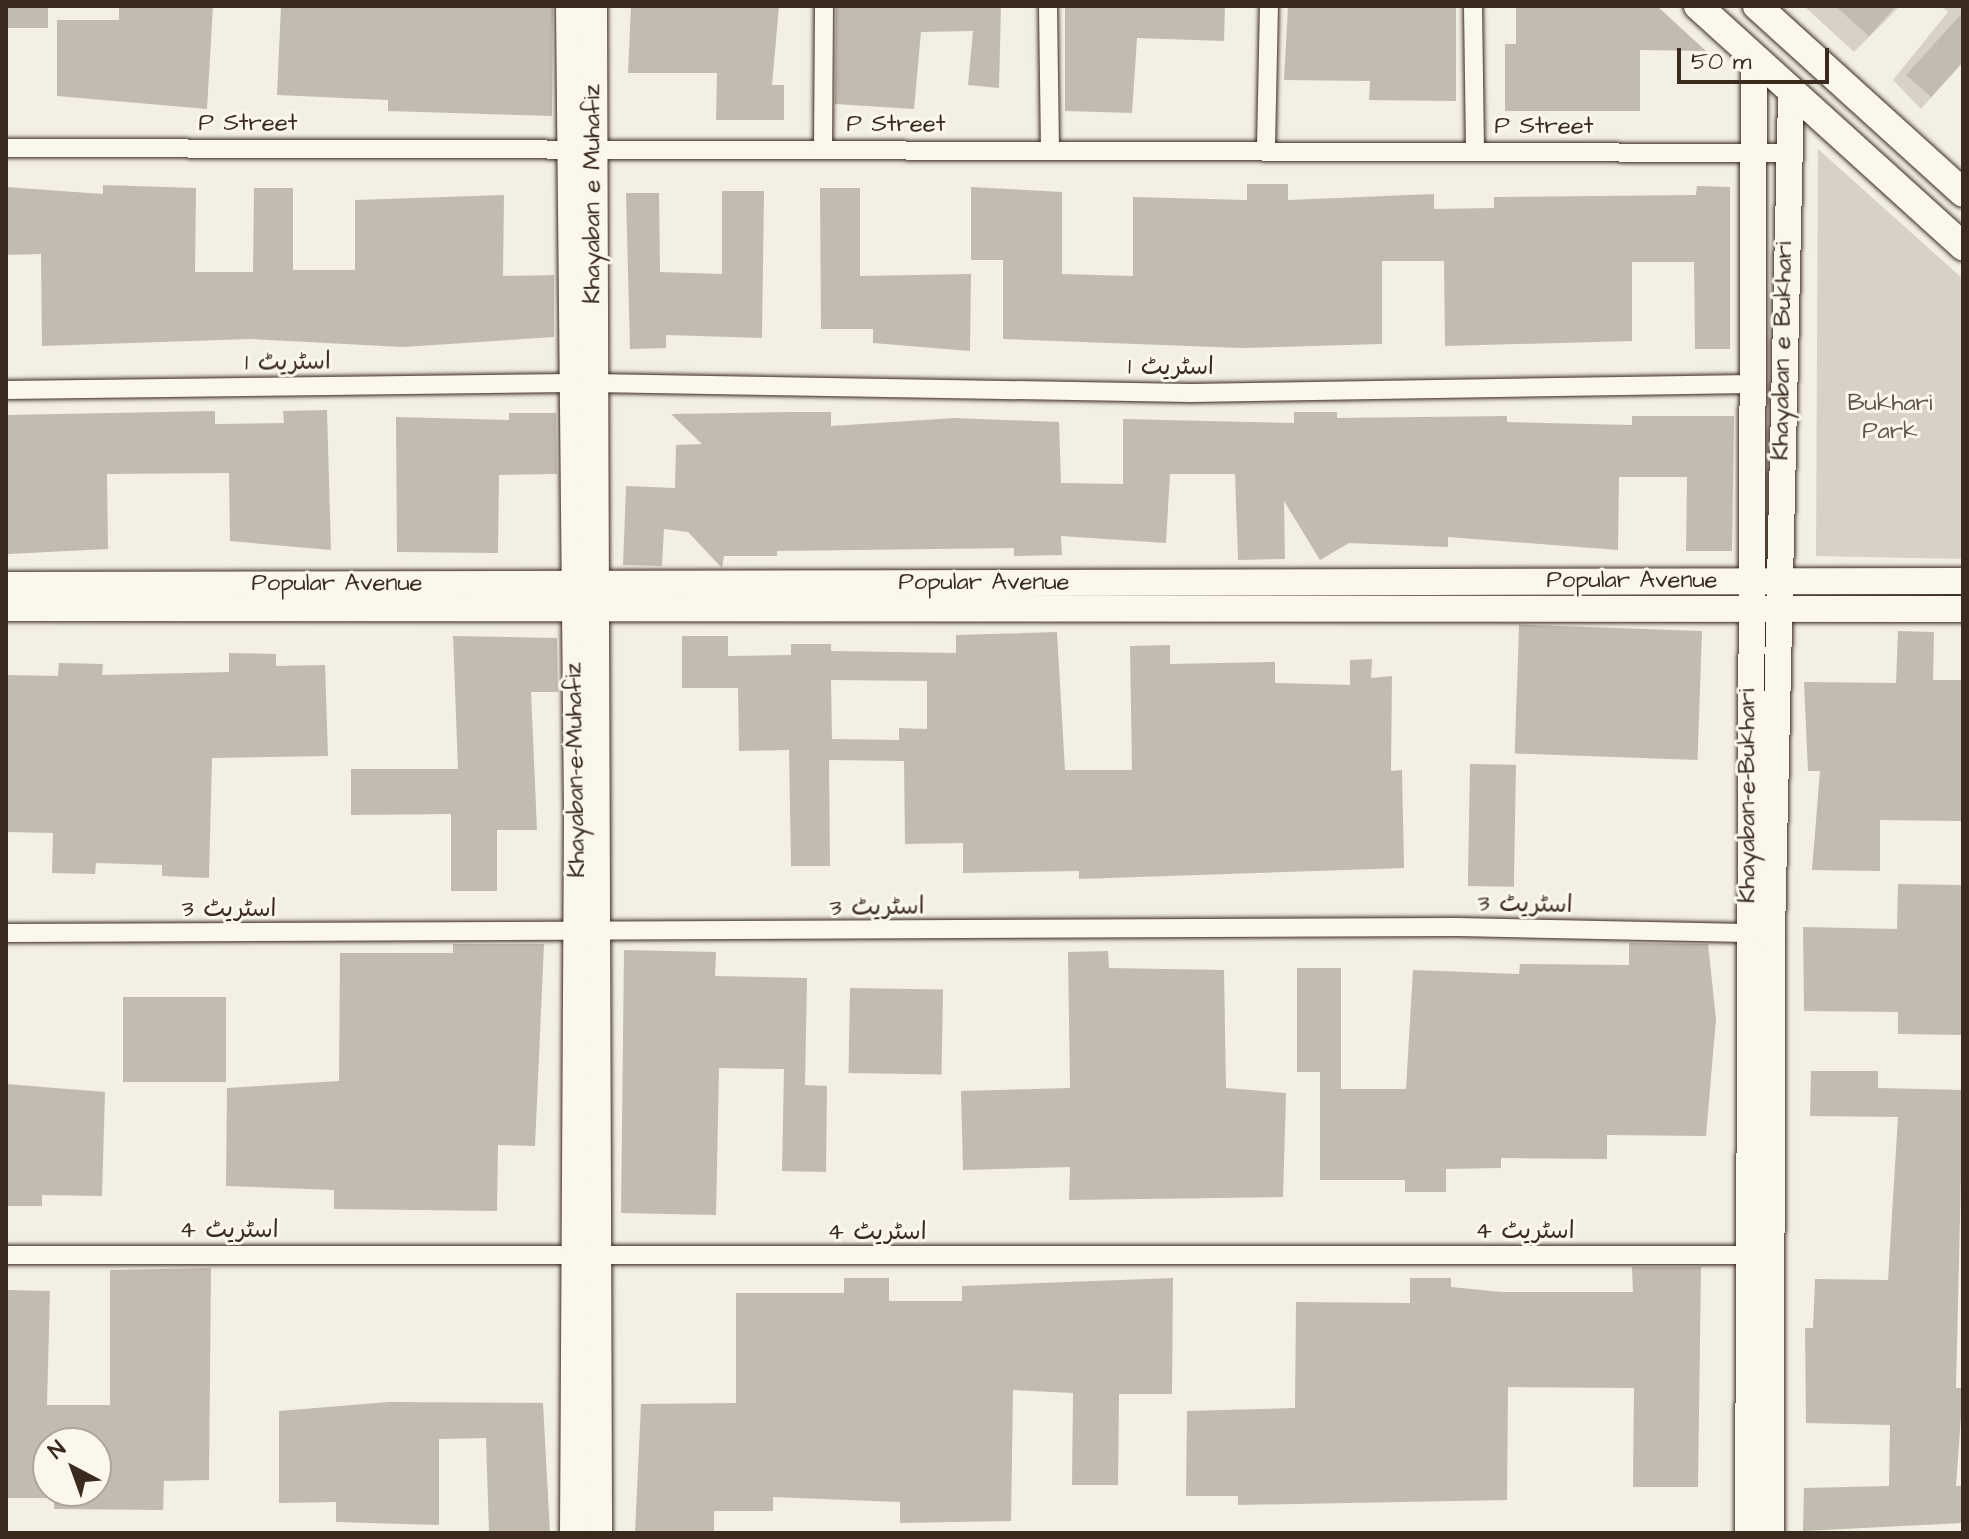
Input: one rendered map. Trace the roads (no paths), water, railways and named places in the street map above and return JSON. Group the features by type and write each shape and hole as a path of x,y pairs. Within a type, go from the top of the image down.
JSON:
{"main road":[{"path":"1698,6 1791,95 1963,246"},
{"path":"1757,6 1963,193"}],"street":[{"name":"Khayaban-e-Muhafiz","path":"569,6 581,149 587,935 583,1256 573,1533"},
{"name":"Khayaban e Muhafiz","path":"581,149 594,6"},
{"path":"823,149 824,6"},
{"path":"1048,6 1050,148"},
{"path":"1266,147 1269,6"},
{"path":"1473,6 1475,151"},
{"name":"Khayaban-e-Bukhari","path":"1754,59 1748,153 1747,1255 1759,1338 1771,1533"},
{"name":"Khayaban e Bukhari","path":"1779,594 1785,153 1791,95"},
{"name":"P Street","path":"6,148 1266,147 1785,153"},
{"name":"اسٹریٹ 1","path":"6,390 581,383 1191,393 1750,384"},
{"name":"Popular Avenue","path":"1779,594 1963,581"},
{"name":"Popular Avenue","path":"6,585 584,596"},
{"name":"Popular Avenue","path":"6,608 584,596 1749,593 1963,609"},
{"name":"Khayaban-e-Bukhari","path":"1748,1533 1759,1338 1779,594"},
{"name":"اسٹریٹ 3","path":"6,933 587,935 1457,927 1747,933"},
{"name":"اسٹریٹ 4","path":"6,1255 1747,1255"},
{"name":"Khayaban-e-Muhafiz","path":"583,1256 599,1533"}],"park label":[{"name":"Bukhari Park","path":"1890,418"}]}
